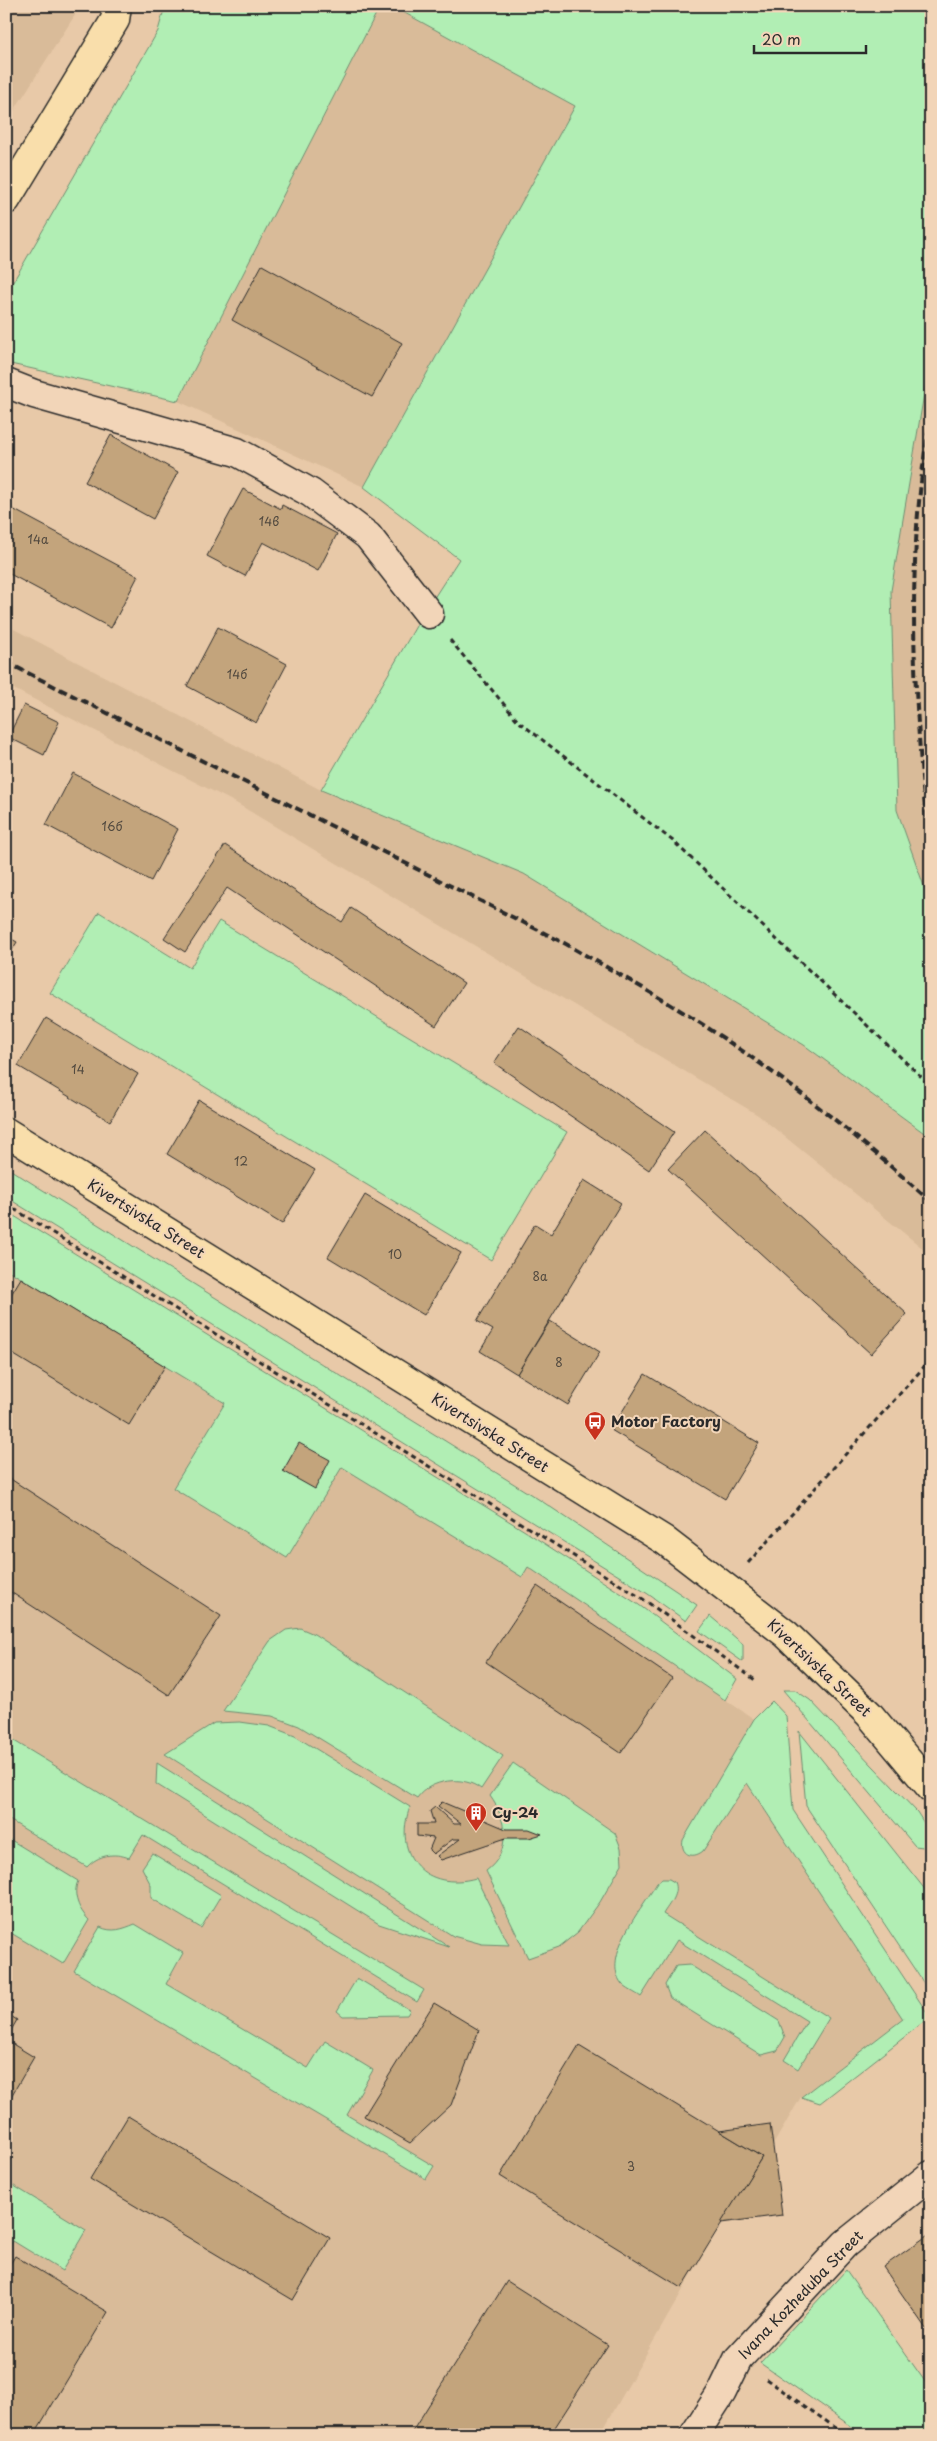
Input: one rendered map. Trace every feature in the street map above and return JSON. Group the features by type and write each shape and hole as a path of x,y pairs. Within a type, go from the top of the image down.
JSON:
{"main road":[{"path":"6,200 114,20 117,6"},
{"name":"Kivertsivska Street","path":"6,1132 664,1540 786,1634 869,1714 931,1788"}],"street":[{"path":"6,383 34,394 237,452 311,493 368,536 429,614"},
{"name":"Ivana Kozheduba Street","path":"694,2435 722,2392 738,2359 845,2244 931,2175"}],"path":[{"path":"429,614 518,721 673,840 931,1086"},
{"path":"6,1204 643,1599 755,1680"},
{"path":"726,1587 931,1359"},
{"path":"738,2359 846,2435"}],"shaded area":[{"path":"6,6 77,6 75,15 6,123"},
{"path":"380,6 392,6 576,106 364,487 178,401"},
{"path":"931,353 931,906 897,810 891,590"},
{"path":"6,625 321,790 524,874 804,1045 931,1138 931,1255 758,1115 236,803 6,685"},
{"path":"6,1233 295,1410 754,1719 738,1770 903,2019 801,2097 773,2145 782,2215 721,2223 600,2435 6,2435"}],"green space":[{"path":"165,6 380,6 178,401 6,363 6,294 158,31"},
{"path":"392,6 931,6 931,352 891,591 897,810 931,906 931,1138 804,1045 524,874 321,790 419,621 459,559 364,487 575,106"},
{"path":"99,912 190,968 219,921 567,1132 491,1260 50,993"},
{"path":"6,1167 543,1502 697,1605 686,1621 648,1594 6,1197"},
{"path":"6,1211 525,1531 639,1605 737,1679 725,1700 528,1567 522,1577 342,1467 287,1558 173,1488 225,1403 6,1269"},
{"path":"710,1616 743,1644 743,1662 699,1631"},
{"path":"300,1628 314,1634 503,1756 481,1789 466,1782 447,1781 430,1787 417,1798 299,1726 272,1716 223,1711 270,1641 286,1630"},
{"path":"783,1690 795,1690 810,1700 917,1812 931,1834 931,1848 915,1846"},
{"path":"772,1701 786,1716 793,1810 930,2017 820,2103 801,2097 903,2019 747,1783 703,1851 699,1854 691,1855 683,1849 683,1840 754,1719"},
{"path":"240,1722 269,1726 295,1736 410,1807 406,1825 406,1841 410,1855 428,1875 442,1880 458,1881 476,1878 509,1945 482,1944 453,1936 165,1754 214,1723"},
{"path":"799,1731 931,1897 931,1994 806,1806"},
{"path":"6,1736 424,1990 417,2002 143,1835 129,1858 118,1855 101,1857 87,1867 6,1818"},
{"path":"157,1763 449,1947 379,1924 156,1784"},
{"path":"513,1763 615,1833 621,1848 622,1864 600,1902 578,1932 559,1947 528,1958 486,1871 500,1854 504,1835 500,1815 490,1796"},
{"path":"6,1837 78,1881 76,1897 82,1912 89,1920 63,1964 6,1930"},
{"path":"152,1853 221,1895 201,1928 151,1898 151,1885 142,1868"},
{"path":"662,1879 669,1879 674,1882 675,1886 673,1899 663,1914 829,2018 798,2069 784,2060 807,2021 677,1940 641,1997 622,1984 617,1973 616,1960 620,1947 634,1918 657,1883"},
{"path":"135,1924 183,1953 166,1984 308,2068 325,2041 373,2070 347,2115 434,2166 426,2179 74,1971 100,1927 113,1930"},
{"path":"690,1965 779,2021 785,2037 777,2051 761,2055 670,1998 665,1985 676,1966"},
{"path":"357,1978 410,2010 407,2015 343,2016 337,2011"},
{"path":"6,2181 86,2230 62,2271 13,2241 6,2252"},
{"path":"846,2270 931,2390 931,2435 864,2435 760,2363"}],"building":[{"path":"262,265 402,343 372,397 232,320"},
{"path":"111,435 178,472 153,519 85,482"},
{"path":"243,489 281,509 282,505 337,534 318,571 263,542 245,576 207,556"},
{"path":"7,506 138,576 111,628 6,572"},
{"path":"218,627 287,664 256,723 187,686"},
{"path":"24,705 59,722 44,755 8,737"},
{"path":"73,773 178,829 151,881 46,825"},
{"path":"225,845 342,922 351,908 464,983 436,1026 227,888 185,952 164,938"},
{"path":"6,936 17,942 6,960"},
{"path":"46,1018 138,1074 110,1121 18,1066"},
{"path":"519,1026 674,1132 649,1170 494,1063"},
{"path":"199,1100 315,1170 282,1224 167,1154"},
{"path":"705,1130 907,1314 871,1354 668,1169"},
{"path":"584,1180 621,1203 517,1374 480,1351 493,1330 477,1321 535,1224 551,1234"},
{"path":"365,1195 461,1253 424,1315 328,1257"},
{"path":"21,1278 165,1366 129,1425 6,1350 6,1303"},
{"path":"550,1321 600,1352 568,1405 517,1374"},
{"path":"645,1374 759,1443 725,1499 611,1430"},
{"path":"299,1443 330,1460 315,1489 283,1471"},
{"path":"6,1476 221,1616 169,1695 6,1589"},
{"path":"537,1586 672,1678 621,1753 486,1662"},
{"name":"Су-24","path":"442,1802 506,1829 529,1829 542,1834 529,1838 506,1838 441,1860 437,1856 460,1839 453,1839 433,1854 429,1850 434,1838 417,1836 417,1824 434,1824 430,1811 435,1807 454,1824 461,1824 438,1806"},
{"path":"434,2003 479,2030 451,2105 410,2143 364,2116"},
{"path":"6,2013 17,2020 6,2039"},
{"path":"6,2040 34,2057 6,2105"},
{"path":"579,2046 762,2157 682,2288 500,2176"},
{"path":"128,2116 330,2238 293,2300 90,2179"},
{"path":"770,2124 782,2215 721,2223 762,2157 719,2131"},
{"path":"931,2233 931,2336 883,2267"},
{"path":"15,2256 108,2312 34,2435 6,2435 6,2271"},
{"path":"507,2281 608,2345 550,2435 410,2435"}],"railway":[{"path":"931,416 920,492 914,608 914,646 920,754 931,845"},
{"path":"6,662 566,944 629,980 712,1030 784,1080 859,1139 931,1202"}],"place":[{"name":"Motor Factory","path":"595,1441"},
{"name":"Су-24","path":"476,1832"}]}
